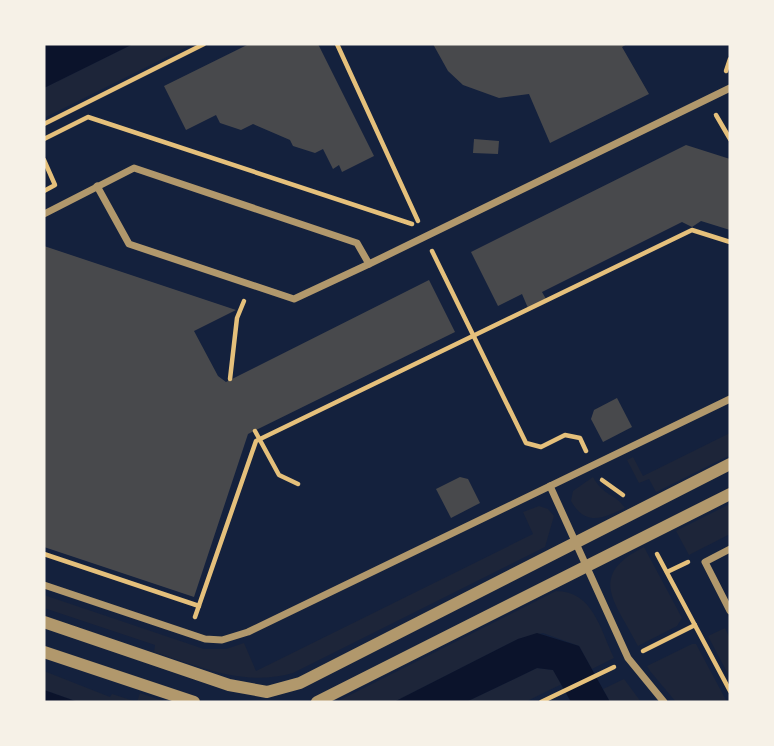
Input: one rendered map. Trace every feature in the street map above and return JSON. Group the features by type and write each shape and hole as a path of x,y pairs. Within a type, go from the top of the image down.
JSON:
{"street":[{"path":"97,187 129,244 294,299 730,88"},
{"path":"44,214 134,168 357,243 369,264"},
{"path":"44,585 189,634 222,640 248,632 730,399"},
{"path":"44,622 229,685 267,691 300,683 730,464"},
{"path":"550,486 578,541 628,658 664,702"},
{"path":"317,702 730,494"},
{"path":"730,549 705,562 730,611"},
{"path":"44,652 194,702"}],"path":[{"path":"44,124 204,44"},
{"path":"44,139 88,117 420,226 337,44"},
{"path":"44,160 55,185 44,191"},
{"path":"189,634 259,440 692,230 730,242"},
{"path":"426,237 526,443 541,447 565,435 580,438 593,465"},
{"path":"230,379 237,318 250,285"},
{"path":"255,431 279,475 298,484"},
{"path":"646,536 730,691"},
{"path":"44,554 199,606"},
{"path":"541,702 695,625"}],"shaded area":[{"path":"44,44 133,44 44,88"},
{"path":"133,44 193,44 44,118 44,88"},
{"path":"730,433 730,455 656,492 649,479 639,483 627,460 633,457 643,476"},
{"path":"593,477 601,488 625,508 595,518 577,509 571,501 573,491"},
{"path":"730,504 730,534 689,555 676,531"},
{"path":"539,506 548,509 554,516 545,547 293,673 275,677 257,678 206,669 154,652 155,645 44,608 44,595 204,649 226,649 244,643 256,671 533,534 523,512"},
{"path":"644,547 682,618 677,626 638,646 615,603 611,579 626,558"},
{"path":"556,591 579,597 587,605 594,614 614,658 592,669 579,646 543,633 518,639 394,702 336,702"},
{"path":"725,628 730,639 730,678 708,636"},
{"path":"537,633 579,646 610,702 571,702 553,670 537,668 466,702 394,702 518,639"},
{"path":"696,644 727,702 676,702 647,666"},
{"path":"537,668 553,670 562,684 525,702 466,702"},
{"path":"44,671 110,697 112,694 137,702 78,702 44,690"},
{"path":"624,679 641,702 610,702 603,689"},
{"path":"44,690 78,702 44,702"},
{"path":"140,693 166,702 137,702"}],"building":[{"path":"249,44 318,44 374,156 342,172 339,165 333,169 323,149 315,153 293,146 290,140 253,124 241,130 220,123 216,115 186,130 164,86"},
{"path":"433,44 627,44 622,47 649,94 550,143 529,94 499,98 463,85 448,71"},
{"path":"474,139 499,141 498,154 473,153"},
{"path":"686,145 730,159 730,230 701,221 692,227 682,222 542,292 546,299 528,308 522,294 498,306 471,252"},
{"path":"44,246 236,310 194,331 218,376 226,382 429,280 455,332 248,434 194,597 44,547"},
{"path":"617,398 632,427 603,442 591,419 594,410"},
{"path":"460,477 468,479 480,503 451,518 436,489"}]}
